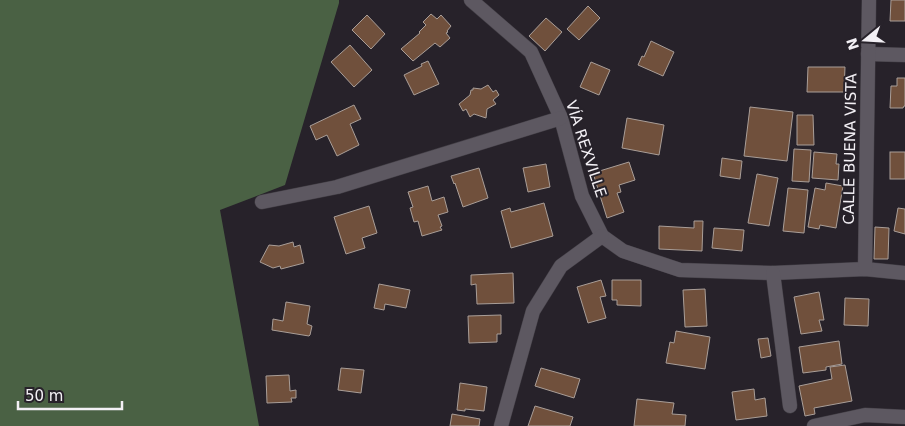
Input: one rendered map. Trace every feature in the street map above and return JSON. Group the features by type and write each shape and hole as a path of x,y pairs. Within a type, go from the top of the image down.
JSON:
{"street":[{"name":"VÍA REXVILLE","path":"472,0 531,52 561,118 582,196 602,236 623,251 680,270 773,273 865,269 905,274"},
{"name":"CALLE BUENA VISTA","path":"865,269 869,0"},
{"path":"868,54 905,55"},
{"path":"262,202 337,187 561,118"},
{"path":"501,426 533,311 562,266 602,236"},
{"path":"773,273 790,406"},
{"path":"814,426 865,415 905,417"}],"green space":[{"path":"0,0 339,0 285,185 220,210 259,426 0,426"}],"building":[{"path":"891,0 905,0 905,21 890,21"},
{"path":"588,6 600,18 579,40 567,29"},
{"path":"431,14 437,19 441,15 451,26 446,33 450,38 440,47 435,43 413,61 401,49 420,33 426,25 423,22"},
{"path":"367,15 385,34 371,49 352,30"},
{"path":"546,18 562,32 545,51 529,36"},
{"path":"651,41 674,52 663,76 638,65"},
{"path":"350,45 372,70 354,87 331,62"},
{"path":"428,61 439,84 414,95 404,75"},
{"path":"591,62 610,70 599,95 580,87"},
{"path":"808,67 845,67 844,92 807,92"},
{"path":"897,78 905,78 905,106 903,108 890,108 891,86 897,86"},
{"path":"488,85 493,92 496,90 499,95 493,100 496,104 487,109 486,118 474,114 470,117 466,109 463,111 459,104 470,95 473,88 481,89"},
{"path":"354,105 361,119 350,124 359,145 337,156 327,135 316,140 310,126"},
{"path":"750,107 793,112 787,161 744,156"},
{"path":"797,115 813,115 814,145 797,145"},
{"path":"627,118 664,125 659,155 622,148"},
{"path":"794,149 811,150 809,182 792,181"},
{"path":"814,152 837,154 836,164 839,164 838,180 812,178"},
{"path":"890,152 905,152 905,179 890,179"},
{"path":"722,158 742,161 740,179 720,176"},
{"path":"629,162 635,180 619,185 621,192 617,193 624,212 607,218 593,173"},
{"path":"546,164 550,187 528,192 523,168"},
{"path":"479,168 488,198 463,207 451,176"},
{"path":"757,174 778,178 769,226 748,223"},
{"path":"826,183 843,186 836,228 820,225 819,229 808,227 815,188 825,190"},
{"path":"428,186 432,201 444,197 448,212 438,215 442,230 422,236 418,221 414,222 410,208 413,207 408,192"},
{"path":"788,188 808,190 804,233 783,231"},
{"path":"544,203 553,236 511,248 501,211 510,208 511,212"},
{"path":"369,206 377,233 362,238 365,248 346,254 334,217"},
{"path":"898,208 905,209 905,234 894,231"},
{"path":"694,221 703,221 702,251 659,249 659,226 694,228"},
{"path":"875,227 889,228 888,259 874,259"},
{"path":"714,228 744,230 742,251 712,248"},
{"path":"293,242 294,247 300,245 304,263 281,269 280,266 273,268 260,262 269,245 279,246"},
{"path":"513,273 514,303 477,304 476,284 471,285 471,275"},
{"path":"601,280 606,296 600,297 606,318 588,323 577,287"},
{"path":"612,280 641,280 641,306 617,305 617,300 612,300"},
{"path":"379,284 410,290 406,308 385,304 384,310 374,308"},
{"path":"705,289 707,326 685,327 683,290"},
{"path":"819,292 824,320 819,320 822,331 801,334 794,297"},
{"path":"845,298 869,299 868,326 844,325"},
{"path":"286,302 310,306 307,324 312,326 309,336 272,330 273,319 283,321"},
{"path":"501,315 501,334 497,334 497,342 469,343 468,316"},
{"path":"676,331 710,337 705,369 666,363 670,342 674,343"},
{"path":"768,338 771,356 761,358 758,339"},
{"path":"839,341 842,364 826,367 826,370 803,373 799,347"},
{"path":"845,365 852,401 814,408 815,414 805,416 799,386 832,379 830,367"},
{"path":"341,368 364,370 361,393 338,390"},
{"path":"541,368 580,379 574,398 535,386"},
{"path":"289,375 290,391 296,390 296,398 291,398 292,402 267,403 266,376"},
{"path":"460,383 487,387 484,411 457,410"},
{"path":"754,389 755,400 765,398 767,416 736,420 732,392"},
{"path":"637,399 674,403 672,414 686,415 685,426 634,426"},
{"path":"535,406 573,417 570,426 528,426"},
{"path":"452,414 480,419 479,426 450,426"}]}
